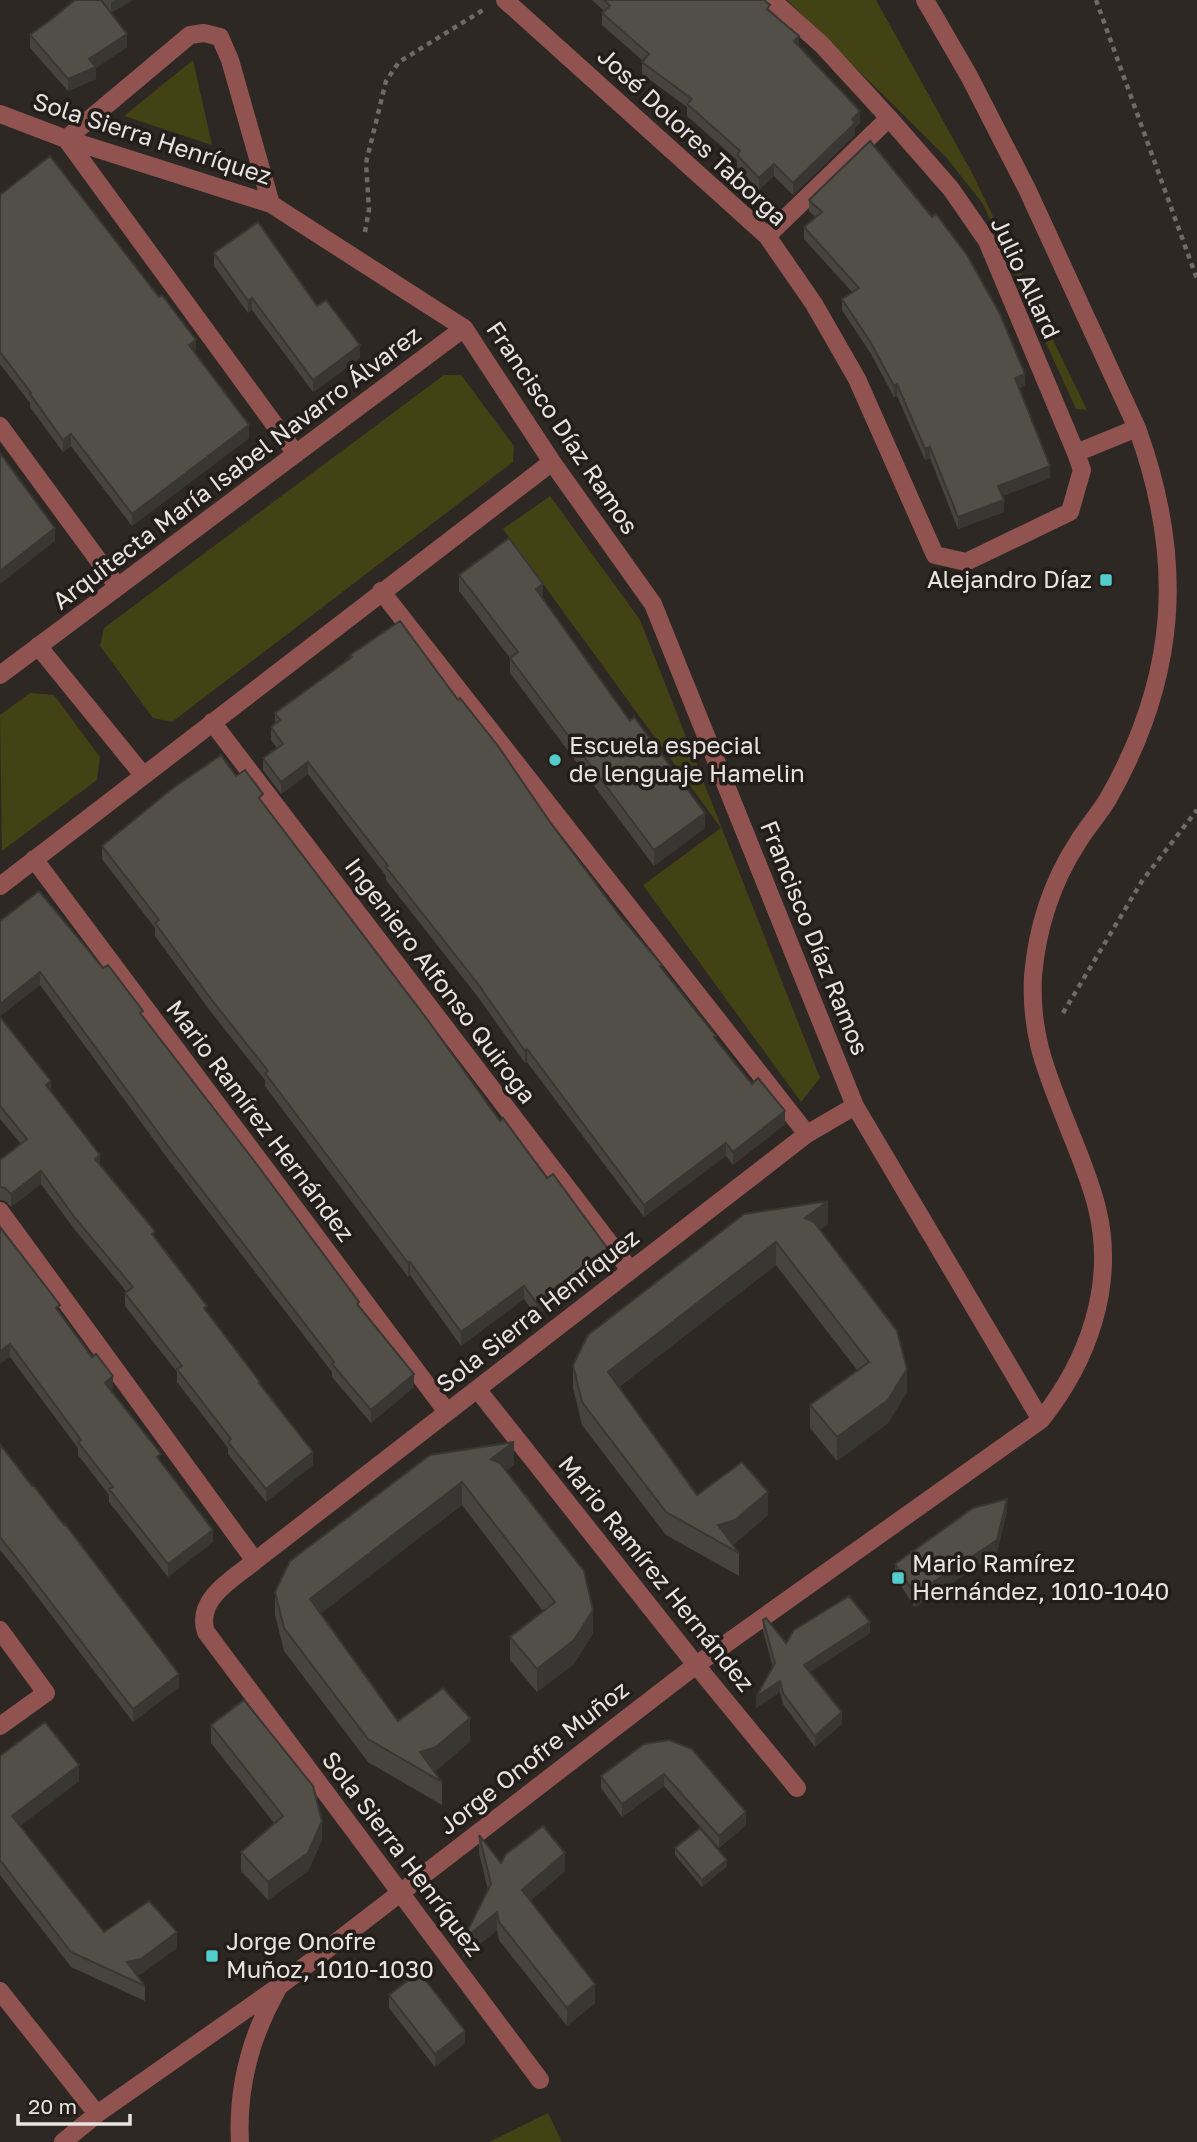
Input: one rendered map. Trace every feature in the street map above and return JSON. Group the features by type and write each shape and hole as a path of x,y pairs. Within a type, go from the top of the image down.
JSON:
{"street":[{"name":"Julio Allard","path":"772,0 822,45 889,118 951,189 987,241 1076,453"},
{"path":"925,0 970,76 1027,189 1137,428 1160,502 1166,539 1167,617 1153,696 1123,773 1060,873 1038,938 1033,976 1033,1016 1039,1053 1089,1178 1098,1211 1102,1245 1102,1279 1088,1341 1076,1370 1041,1420"},
{"name":"José Dolores Taborga","path":"497,3 767,236 814,304 857,379 935,555 966,562 1070,512 1082,470 1076,453"},
{"path":"271,204 230,60 220,37 204,33 190,35 65,139 296,454"},
{"name":"Sola Sierra Henríquez","path":"0,114 65,139 271,204 464,328"},
{"path":"767,236 889,118"},
{"name":"Arquitecta María Isabel Navarro Álvarez","path":"0,675 464,328"},
{"name":"Francisco Díaz Ramos","path":"464,328 552,462 653,604 855,1106 1041,1420"},
{"path":"0,426 118,587"},
{"path":"1076,453 1137,428"},
{"path":"0,886 552,462"},
{"path":"381,591 807,1134"},
{"path":"38,646 143,775"},
{"name":"Ingeniero Alfonso Quiroga","path":"212,722 630,1270"},
{"name":"Mario Ramírez Hernández","path":"34,859 447,1412"},
{"name":"Sola Sierra Henríquez","path":"540,2080 206,1632 202,1622 204,1612 215,1593 255,1561 807,1134 855,1106"},
{"path":"0,1210 255,1561"},
{"name":"Mario Ramírez Hernández","path":"477,1389 797,1788"},
{"name":"Jorge Onofre Muñoz","path":"63,2142 97,2114 278,1987 696,1665 1041,1420"},
{"path":"0,1630 46,1693 0,1726"},
{"path":"240,2142 241,2096 247,2062 262,2018 278,1987"},
{"path":"0,1991 97,2114"}],"path":[{"path":"1096,0 1197,279"},
{"path":"359,260 369,210 366,163 386,81 399,62 497,3"},
{"path":"1039,1053 1142,881 1197,810"}],"shaded area":[{"path":"787,0 876,0 971,171 1087,410 1076,409 983,204 946,157"},
{"path":"193,60 212,145 124,116"},
{"path":"444,375 461,375 514,446 513,462 172,722 153,718 100,646 104,628"},
{"path":"550,496 640,620 820,1078 801,1102 643,885 721,828 503,529"},
{"path":"30,693 54,695 100,757 97,780 2,851 0,715"},
{"path":"548,2113 562,2142 489,2142"}],"building":[{"path":"75,0 101,0 127,34 89,59 96,67 68,79 30,35"},
{"path":"604,0 764,0 770,5 767,9 799,36 794,41 860,111 852,119 855,123 793,183 774,164 759,178 737,155 740,151 687,104 692,99 642,62 649,54 602,13 610,6"},
{"path":"870,141 932,217 936,214 967,255 1000,314 1025,374 1015,378 1050,466 998,486 1004,500 958,517 930,447 925,449 897,384 894,386 871,343 842,299 859,288 804,227 822,212 809,200"},
{"path":"50,156 159,297 162,295 196,340 189,345 249,425 132,514 71,434 63,440 0,352 0,195"},
{"path":"258,222 317,306 326,300 360,345 313,380 252,298 248,301 214,253"},
{"path":"0,453 55,528 0,571"},
{"path":"509,538 543,584 536,589 630,721 634,717 705,813 654,850 510,658 518,652 459,575"},
{"path":"400,621 458,700 460,698 498,746 550,822 620,916 662,965 660,966 716,1036 714,1037 752,1084 758,1078 785,1111 733,1152 726,1143 644,1205 308,762 281,782 263,758 283,744 271,727 280,720 275,713 352,657 350,655"},
{"path":"221,755 236,776 245,770 263,794 259,798 427,1019 500,1121 503,1118 547,1178 553,1174 608,1249 536,1302 524,1286 461,1332 265,1073 268,1071 211,999 155,923 159,920 102,846 173,788"},
{"path":"39,891 103,968 108,965 143,1011 140,1013 359,1302 357,1304 414,1374 371,1410 332,1364 334,1362 168,1146 40,972 0,1004 0,921"},
{"path":"0,1017 51,1081 46,1085 100,1155 95,1159 155,1231 152,1234 207,1306 204,1308 313,1452 266,1489 228,1442 231,1439 177,1369 182,1366 125,1293 133,1287 75,1218 41,1171 11,1194 0,1187 0,1160 27,1139 0,1106"},
{"path":"828,1201 805,1218 814,1222 897,1331 907,1369 888,1400 837,1437 810,1405 869,1362 776,1242 608,1372 697,1495 742,1462 768,1492 735,1520 718,1525 739,1553 666,1512 582,1402 573,1365 588,1335 744,1214"},
{"path":"0,1227 60,1305 56,1308 92,1357 96,1354 113,1376 105,1383 161,1454 157,1457 213,1530 168,1564 109,1489 113,1487 78,1442 81,1440 10,1344 0,1352"},
{"path":"514,1442 491,1459 500,1463 584,1571 593,1610 574,1640 537,1669 510,1637 555,1602 462,1482 310,1599 398,1721 443,1688 470,1718 436,1747 420,1752 442,1782 368,1739 284,1628 275,1592 290,1561 430,1455"},
{"path":"0,1444 65,1524 179,1674 133,1709 0,1537"},
{"path":"1007,1499 997,1540 915,1594 895,1564 973,1508"},
{"path":"849,1596 870,1622 804,1665 842,1712 815,1736 783,1693 780,1681 756,1697 775,1663 763,1620 766,1618 786,1643 794,1630"},
{"path":"244,1700 313,1786 322,1821 308,1853 268,1882 241,1852 283,1816 211,1725"},
{"path":"45,1722 79,1765 12,1816 104,1932 149,1901 177,1932 141,1959 127,1962 145,1986 71,1952 0,1860 0,1756"},
{"path":"669,1740 692,1749 746,1812 719,1836 664,1774 622,1804 601,1776 644,1744"},
{"path":"543,1826 565,1853 522,1890 595,1984 567,2008 499,1922 497,1912 463,1940 491,1884 479,1835 501,1863 506,1854"},
{"path":"700,1828 727,1860 702,1880 675,1848"},
{"path":"419,1972 465,2031 435,2054 389,1995"}],"place":[{"name":"Alejandro Díaz","path":"1106,580"},
{"name":"Escuela especial de lenguaje Hamelin","path":"555,760"},
{"name":"Mario Ramírez Hernández, 1010-1040","path":"898,1578"},
{"name":"Jorge Onofre Muñoz, 1010-1030","path":"212,1956"}]}
